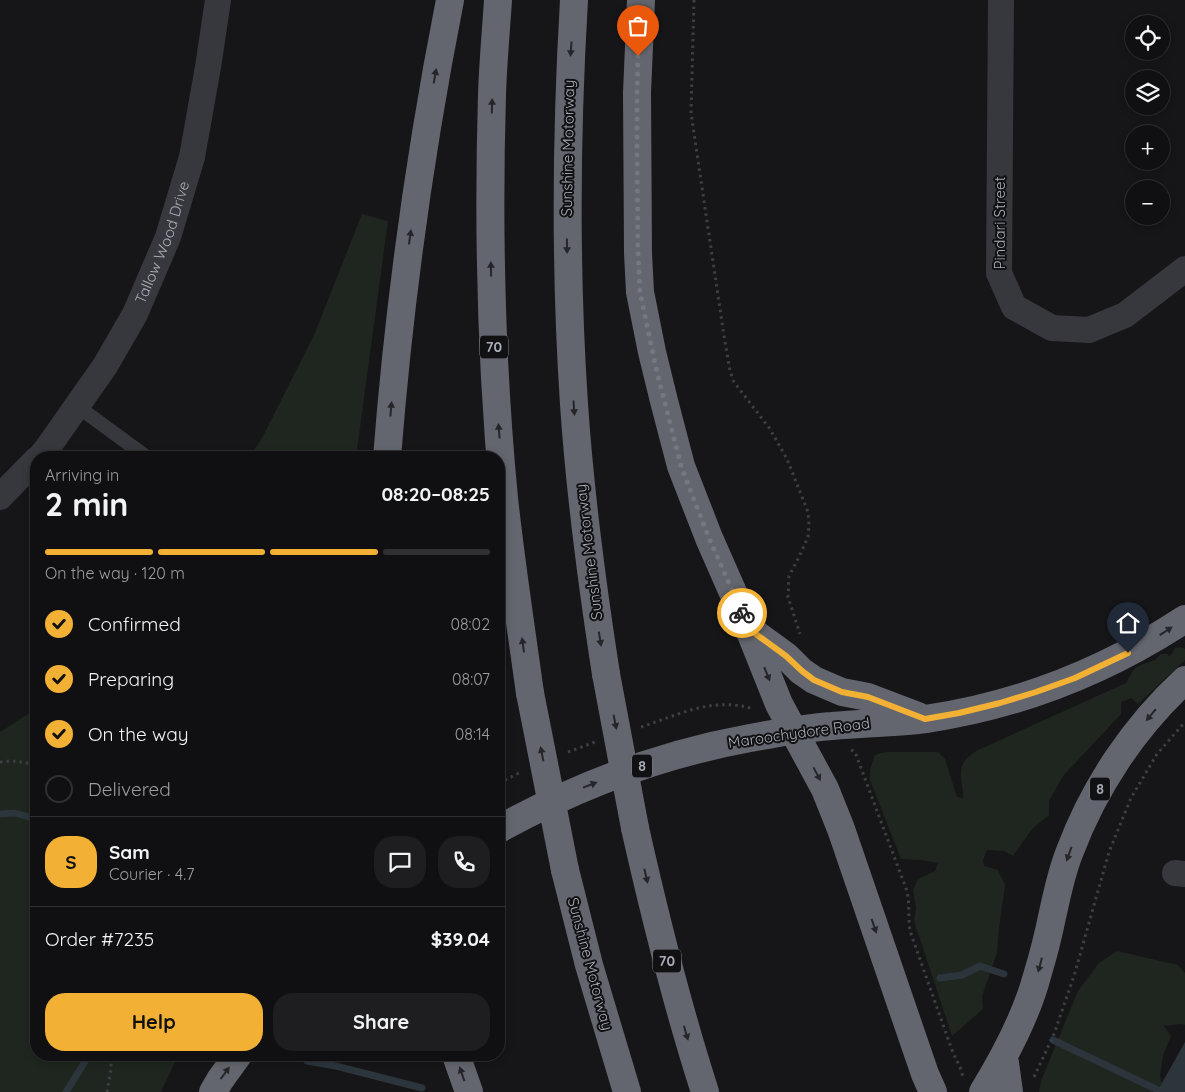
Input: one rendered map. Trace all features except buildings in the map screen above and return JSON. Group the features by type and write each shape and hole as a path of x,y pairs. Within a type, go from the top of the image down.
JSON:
{"highway":[{"path":"388,451 403,285 425,134 450,0"},
{"name":"Sunshine Motorway","path":"498,0 492,93 490,206 492,318 500,451"},
{"name":"Sunshine Motorway","path":"574,0 569,76 567,153 569,317 581,490 592,583 606,674 634,828 660,935 687,1035 705,1092"},
{"path":"641,0 637,93 640,292 656,368 681,466 709,538 779,704 825,789 841,828 925,1074 933,1092"},
{"name":"Sunshine Motorway","path":"505,507 530,693 566,870 589,965 627,1092"},
{"name":"Maroochydore Road","path":"505,826 585,787 693,750 749,738 831,726 925,719 1000,703 1075,678 1114,660 1185,619"},
{"path":"749,629 786,656 814,680 842,692 868,697 925,719"},
{"name":"8","path":"974,1088 1004,1056 1026,1008 1037,978 1059,884 1069,852 1083,819 1112,768 1136,733 1160,703 1185,680"},
{"path":"1004,1056 1009,1092"},
{"path":"213,1092 234,1061"},
{"path":"458,1061 469,1092"}],"street":[{"name":"Tallow Wood Drive","path":"45,451 105,366 135,314 168,237 192,157 218,0"},
{"name":"Pindari Street","path":"1001,0 999,273 1014,307 1052,328 1089,330 1125,316 1185,269"},
{"path":"0,496 30,466"}],"lane":[{"path":"77,406 138,451"}],"path":[{"path":"694,0 692,113 730,371 734,382 770,429 787,459 808,512 808,537 789,576 788,597 794,620"},
{"path":"1033,1078 1054,1034 1074,976 1109,852 1131,798 1157,754 1185,722"},
{"path":"845,748 855,752 907,892 910,931 953,1053 974,1088"},
{"path":"0,762 10,760 30,764"},
{"path":"107,1092 110,1061"}],"shaded area":[{"path":"362,214 388,221 357,451 253,451 261,440 314,335"},
{"path":"1175,648 1185,649 1185,660 1138,704 1131,698 1121,702 1121,714 1063,776 1049,801 1049,815 1032,829 1013,856 1004,851 987,850 983,860 984,866 998,870 1005,885 997,953 982,996 983,1009 952,1036 914,921 916,908 913,890 918,879 935,871 938,863 901,859 870,780 870,769 875,755 886,752 938,752 945,759 957,797 963,798 962,766 966,759 976,751 1126,683 1134,669 1155,660 1161,654 1171,655"},
{"path":"30,713 30,1061 176,1061 161,1092 0,1092 0,732"},
{"path":"1117,951 1178,965 1185,973 1185,1025 1164,1026 1171,1036 1163,1055 1160,1076 1162,1083 1157,1092 1039,1092 1041,1081 1078,991 1099,963"},
{"path":"1185,1042 1185,1092 1157,1092"}],"waterway":[{"path":"0,814 15,813 30,817"},
{"path":"940,978 962,975 980,966 1004,974"},
{"path":"1053,1040 1162,1092"},
{"path":"66,1092 85,1061"},
{"path":"307,1061 336,1066 422,1088"}],"way so far":[{"path":"638,56 637,150 640,292 652,352 681,466 709,538 742,613"}],"route":[{"path":"742,613 749,629 786,656 814,680 842,692 868,697 925,719 959,713 1036,692 1075,678 1128,653"}]}
